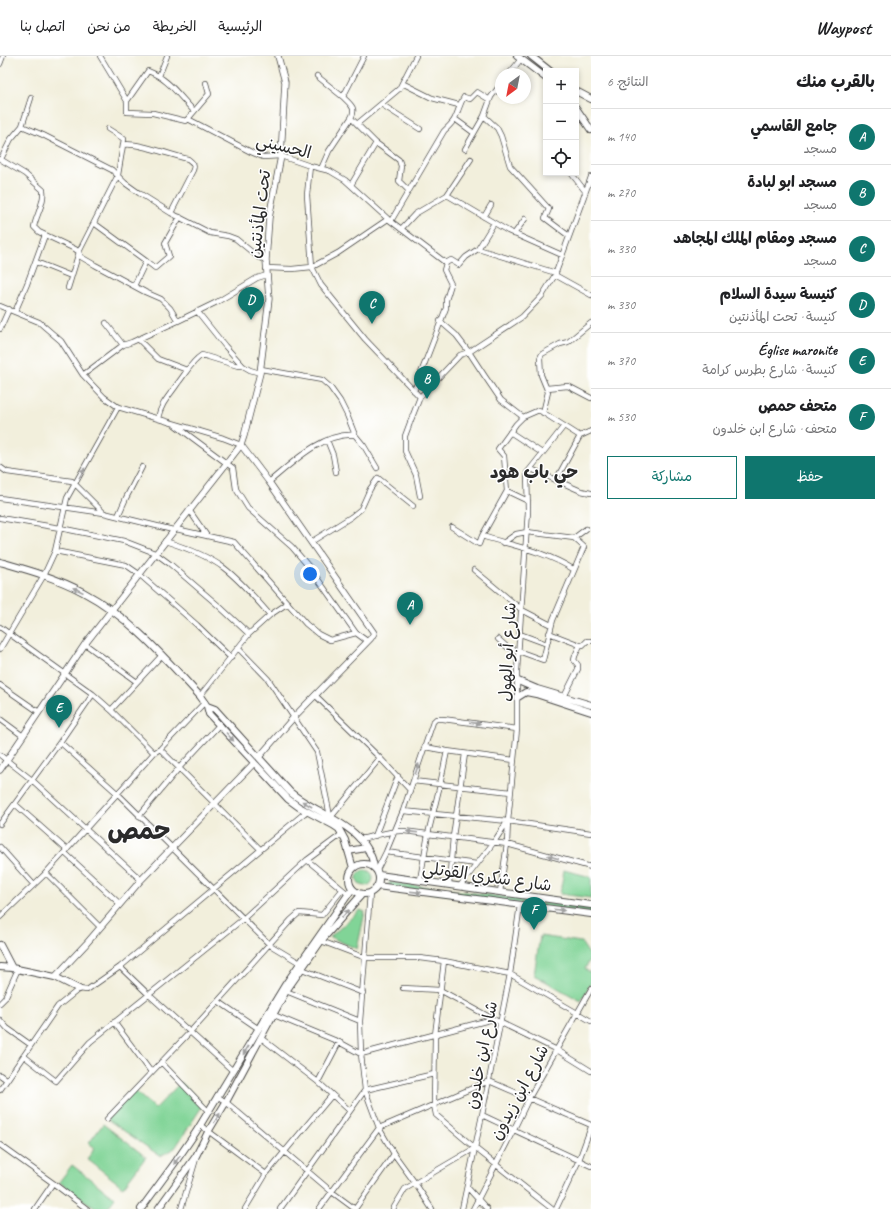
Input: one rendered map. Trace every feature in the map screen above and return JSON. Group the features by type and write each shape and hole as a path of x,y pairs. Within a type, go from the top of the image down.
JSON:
{"main road":[{"path":"531,56 546,68"},
{"path":"519,58 543,76"},
{"path":"579,93 591,99"},
{"path":"579,112 591,130"},
{"path":"0,562 44,575 82,591 111,609 139,632 200,696 206,704 210,714 219,725 288,799 307,812 333,825 342,834 353,868"},
{"path":"518,681 536,689 591,705"},
{"path":"518,697 526,692 536,694 591,712"},
{"path":"206,704 215,709 297,798 346,827 366,848 373,861 379,880 377,886 370,893 362,894 350,892"},
{"path":"348,851 366,848"},
{"path":"141,1209 200,1125 216,1096 259,1029 350,892 348,878 353,868 363,863 369,864 376,871"},
{"name":"شارع شكري القوتلي","path":"376,871 420,880 591,905"},
{"name":"شارع شكري القوتلي","path":"377,886 591,914"},
{"path":"160,1208 196,1156 301,966 362,894"},
{"path":"0,945 15,968"},
{"path":"0,967 15,968 54,977 79,989"}],"street":[{"path":"0,64 3,56"},
{"path":"99,56 127,101 127,112 153,113 186,122 208,94 206,83"},
{"path":"159,76 167,56"},
{"name":"تحت المأذنتين","path":"0,770 84,644 227,462 240,445 244,436 260,371 269,299 266,260 269,218 281,156 285,82 278,56"},
{"path":"343,97 364,56"},
{"path":"357,124 399,88 416,56"},
{"path":"513,68 519,58"},
{"path":"127,101 148,71 167,81 194,111"},
{"path":"317,76 354,107 354,113 329,151 321,169"},
{"path":"402,83 432,98 459,105"},
{"path":"266,268 292,269 312,267 338,253 390,220 409,191 444,131 455,120 459,105 464,97 470,99 477,92 490,100"},
{"path":"465,149 484,116 490,100 495,93"},
{"path":"31,98 22,126 11,139 0,159 25,174 43,190 42,204 34,228 79,252 81,257 161,299 170,308 178,321"},
{"path":"380,104 420,129"},
{"path":"484,116 497,128 510,166 549,209 545,218 569,236"},
{"path":"351,118 376,142 399,160 401,166 399,181 409,191"},
{"name":"الحسيني","path":"188,119 262,157 281,156 330,171 345,180 390,220 446,263"},
{"path":"455,120 474,133"},
{"path":"22,126 112,170 125,183 171,213 210,233 236,239 258,257 266,260"},
{"path":"68,288 79,252 118,175 124,139 108,129"},
{"path":"351,185 376,142"},
{"path":"123,145 128,144 139,146 193,162 193,170 171,213"},
{"path":"402,229 415,214 446,195 471,159"},
{"path":"310,166 307,194 312,267 321,285 340,310 365,339 420,397"},
{"path":"572,176 585,191"},
{"path":"420,496 416,475 405,451 405,436 420,397 460,355 469,352 522,317 542,296 555,274 591,177"},
{"path":"446,195 514,234 562,255"},
{"path":"484,217 491,205"},
{"path":"94,223 155,268 169,256 165,243 180,217"},
{"path":"514,234 525,219"},
{"path":"414,391 446,308 446,300 451,284 444,270 446,263 451,260 459,265 466,257 478,249 494,223"},
{"path":"15,312 36,262 45,235"},
{"path":"478,249 555,274 591,295"},
{"path":"36,262 71,276"},
{"path":"134,286 146,262"},
{"path":"83,375 123,345 178,321 257,278 267,275"},
{"path":"0,306 39,322 61,341 83,375 104,396 118,407 223,438 240,445 269,482 374,632 371,638 294,717 259,757"},
{"path":"0,329 9,309"},
{"path":"197,311 225,346 244,366 250,370 322,380 330,387 340,401 354,435 364,446 377,468"},
{"path":"440,321 456,335 501,400 523,417"},
{"path":"106,323 123,345"},
{"path":"543,413 548,392 541,375 540,358 542,354 560,344 568,342 591,323"},
{"path":"138,339 158,359 187,370"},
{"path":"158,418 163,403 197,358 202,355 238,366 244,366"},
{"path":"547,388 568,386 591,398"},
{"path":"0,649 44,575 54,551 67,498 118,407"},
{"path":"452,527 479,544 507,491 504,456 498,449 523,417 539,410 580,436"},
{"path":"175,425 227,462 233,468 236,489 248,508 292,547 310,568 356,633 367,641"},
{"name":"شارع أبو الهول","path":"500,892 507,844 517,729 519,651 527,532 527,473 542,452 564,426"},
{"path":"556,480 580,436 588,432 591,426"},
{"path":"510,432 542,452"},
{"path":"269,482 308,450 328,440 348,434 354,435"},
{"path":"328,440 333,455 336,472"},
{"path":"118,516 142,467"},
{"path":"0,468 7,472 72,481 104,513"},
{"path":"530,469 581,491 591,493"},
{"path":"311,542 361,509 370,489 378,478 413,506"},
{"path":"507,491 528,501"},
{"path":"0,498 104,513 173,530 176,529 234,542 306,624 318,634 330,640 356,633"},
{"path":"189,510 207,536"},
{"path":"0,518 124,541 155,553 220,607 249,634"},
{"path":"574,538 586,529"},
{"path":"498,639 507,647 543,660 551,625 573,569 584,547 574,538 527,532 516,534 503,543"},
{"path":"482,536 503,543 526,548 573,569"},
{"path":"165,541 188,549 224,568 247,589 270,615"},
{"path":"54,551 126,566 139,574 197,625 231,658"},
{"path":"474,570 522,610 551,625"},
{"path":"200,696 249,634 270,615 288,604"},
{"path":"0,627 93,694 154,753"},
{"path":"520,634 547,644"},
{"path":"549,634 580,645 583,645 587,641 591,642"},
{"path":"84,644 137,682"},
{"path":"564,697 578,669 578,665 574,660 580,645"},
{"path":"239,648 268,679 317,752 331,817"},
{"path":"111,710 162,655"},
{"path":"0,685 39,712"},
{"path":"0,824 93,694"},
{"path":"315,695 380,758 410,790"},
{"path":"0,918 66,852 154,753 160,749 206,704"},
{"path":"0,719 23,736"},
{"path":"376,871 386,852 403,810 431,726 436,720 439,719 517,729"},
{"path":"140,816 179,768 219,725"},
{"path":"60,742 118,794 270,945 301,966 362,993"},
{"path":"425,747 447,752 514,760"},
{"path":"160,749 260,849"},
{"path":"420,880 428,834 447,752"},
{"path":"0,754 32,780 87,829 141,880"},
{"path":"449,884 453,837 465,754"},
{"path":"331,817 380,758"},
{"path":"54,977 100,928 141,880 254,763"},
{"path":"375,836 398,776"},
{"path":"413,781 511,792"},
{"path":"15,804 120,904"},
{"path":"403,810 508,821 591,833"},
{"path":"0,1090 58,1006 79,989 87,990 120,966 260,849 307,812"},
{"path":"460,886 494,842 508,821"},
{"path":"359,839 395,830 507,844 591,867"},
{"path":"24,1056 56,1081 90,1042 243,919 307,860 342,834"},
{"path":"0,847 34,885"},
{"path":"386,852 477,864"},
{"path":"307,860 342,890 350,892"},
{"path":"46,873 100,928"},
{"path":"107,1119 190,1032 299,913 322,915 342,890"},
{"path":"370,893 360,1022 361,1054 365,1090 379,1128 394,1154 432,1209"},
{"name":"شارع ابن خلدون","path":"462,1209 510,974 520,905"},
{"path":"321,941 366,958 418,958 444,961 510,974 591,1021"},
{"path":"444,961 435,1035 434,1106 436,1115 552,1209"},
{"path":"120,966 148,994 233,1071"},
{"path":"0,1003 5,998 15,968"},
{"path":"403,988 440,990 493,1019 557,1050 591,1071"},
{"name":"شارع ابن زيدون","path":"473,1209 529,1098 591,989"},
{"path":"286,991 360,1022"},
{"path":"218,1001 259,1029"},
{"path":"274,1015 339,1042 361,1054 493,1019"},
{"path":"0,1020 7,1028 31,1045"},
{"path":"114,1022 152,1072"},
{"path":"261,1038 318,1082 350,1111"},
{"path":"318,1082 339,1042"},
{"path":"161,1062 208,1111"},
{"path":"280,1209 365,1090 434,1074"},
{"path":"0,1075 7,1080"},
{"path":"319,1209 379,1128 434,1106 488,1081 591,1126 579,1160 556,1209"},
{"path":"245,1209 266,1174 332,1095"},
{"path":"216,1096 226,1102 332,1192 355,1209 394,1154"},
{"path":"482,1115 591,1166"},
{"path":"200,1125 266,1174"},
{"path":"0,1147 53,1183 87,1209"},
{"path":"393,1209 405,1189 475,1148"},
{"path":"181,1209 196,1156"},
{"path":"35,1209 53,1183"},
{"path":"467,1187 487,1209"}],"green space":[{"path":"365,870 371,872 373,878 371,884 365,886 359,884 357,878 359,872"},
{"path":"564,870 591,877 591,898 560,894"},
{"path":"389,882 591,908 591,913 389,887"},
{"path":"360,910 365,912 357,949 330,937"},
{"path":"540,936 581,942 591,957 585,969 591,973 591,983 581,1001 534,975"},
{"path":"181,1082 203,1105 175,1148 160,1156 107,1119 134,1090 155,1109"},
{"path":"103,1124 146,1157 123,1187 87,1159 95,1148 89,1143"},
{"path":"72,1165 115,1198 107,1209 96,1209 59,1182"}],"place":[{"name":"كنيسة سيدة السلام","path":"251,320"},
{"name":"مسجد ومقام الملك المجاهد","path":"372,324"},
{"name":"مسجد ابو لبادة","path":"427,399"},
{"name":"جامع القاسمي","path":"410,625"},
{"name":"Église maronite","path":"59,728"},
{"name":"متحف حمص","path":"534,930"}],"district":[{"name":"حي باب هود","path":"534,472"},
{"name":"حمص","path":"139,830"}]}
